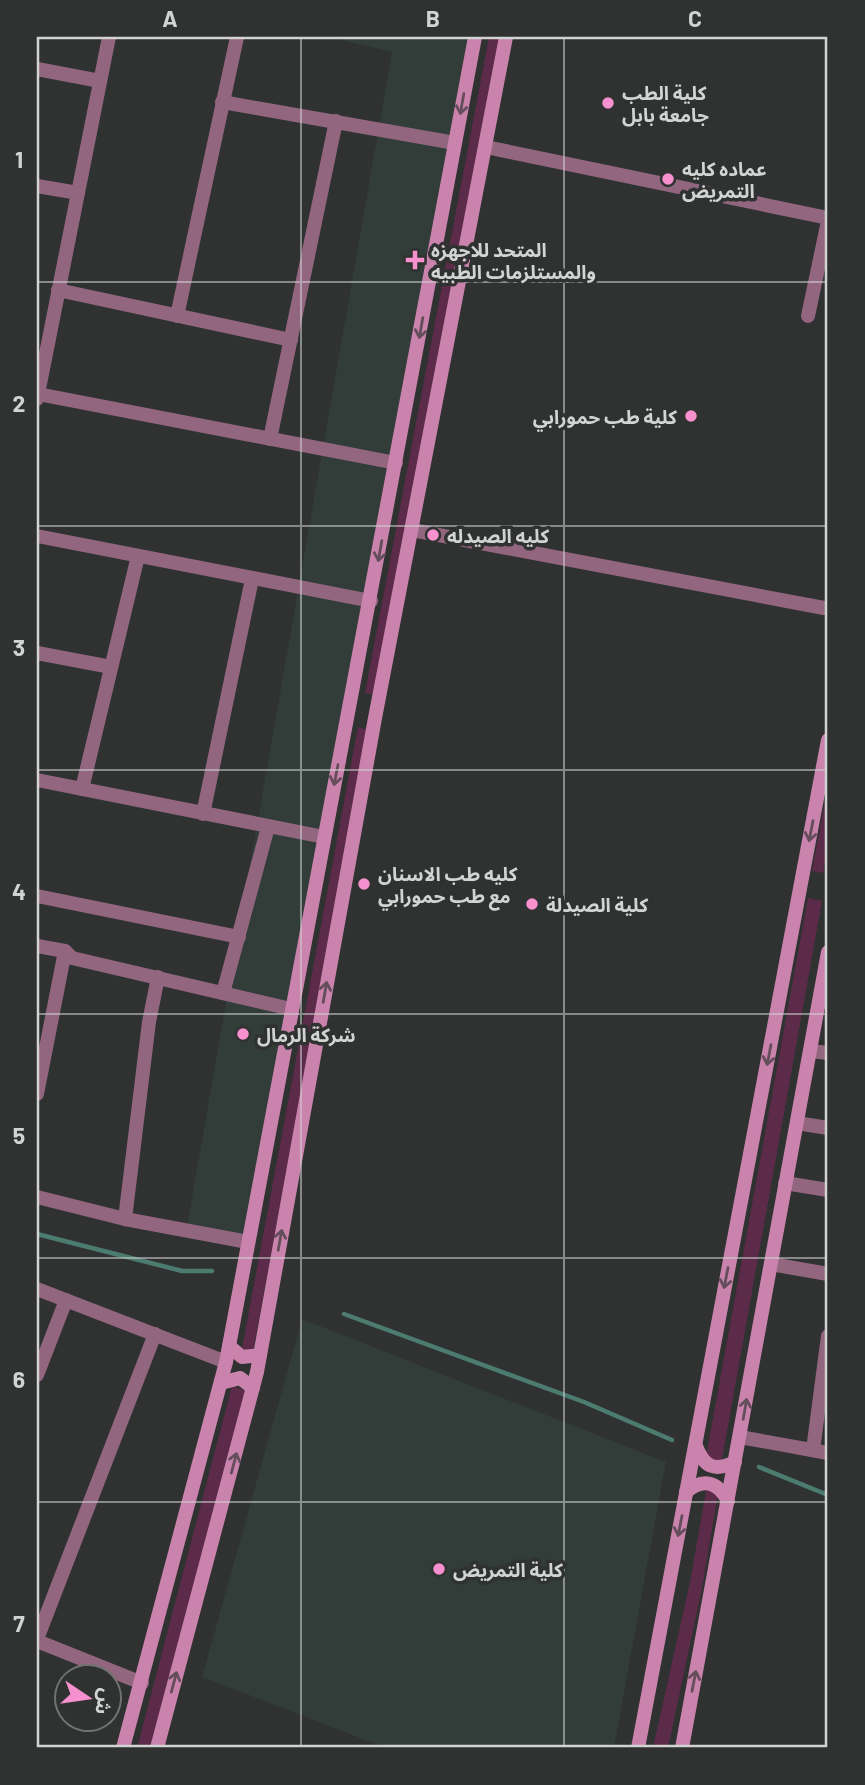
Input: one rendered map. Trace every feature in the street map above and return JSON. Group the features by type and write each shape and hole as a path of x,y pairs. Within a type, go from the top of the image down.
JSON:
{"street":[{"path":"109,37 37,397 396,463"},
{"path":"177,316 237,37"},
{"path":"123,1748 226,1363 475,37"},
{"path":"157,1748 260,1355 373,729 506,37"},
{"path":"37,69 100,81"},
{"path":"222,102 455,143"},
{"path":"270,439 336,121"},
{"path":"486,147 828,219 808,316"},
{"path":"37,186 78,193"},
{"path":"58,290 291,340"},
{"path":"412,530 824,608"},
{"path":"37,536 371,601"},
{"path":"82,789 138,556"},
{"path":"204,814 252,579"},
{"path":"37,653 111,667"},
{"path":"353,691 364,700 379,698"},
{"path":"347,722 363,720 373,729"},
{"path":"638,1748 828,740"},
{"path":"37,779 324,837"},
{"path":"223,993 268,827"},
{"path":"37,896 239,937"},
{"path":"37,946 65,951 72,958 291,1009"},
{"path":"37,1094 65,951"},
{"path":"682,1748 785,1183 825,988 828,952"},
{"path":"125,1219 149,1022 158,977"},
{"path":"811,1051 828,1054"},
{"path":"797,1124 828,1128"},
{"path":"785,1183 828,1191"},
{"path":"37,1197 125,1219 248,1242"},
{"path":"771,1264 828,1274"},
{"path":"37,1289 226,1363"},
{"path":"37,1375 66,1300"},
{"path":"142,1683 37,1640 155,1335"},
{"path":"813,1450 828,1336"},
{"path":"229,1346 242,1357 260,1355"},
{"path":"221,1383 240,1378 253,1388"},
{"path":"740,1437 828,1453"},
{"path":"695,1444 707,1466 722,1468 735,1462"},
{"path":"686,1492 698,1484 708,1482 723,1491 728,1501"}],"shaded area":[{"path":"328,37 468,37 244,1234 187,1226 392,52"},
{"path":"489,37 502,37 375,695 365,693"},
{"path":"358,727 369,730 252,1356 241,1354"},
{"path":"828,785 828,847 823,873 812,871"},
{"path":"808,898 822,901 721,1465 705,1462"},
{"name":"كلية التمريض","path":"302,1319 666,1462 614,1748 386,1748 202,1677"},
{"path":"232,1386 247,1391 150,1748 137,1748"},
{"path":"707,1486 719,1488 702,1588 668,1748 653,1748 690,1582"}],"waterway":[{"path":"37,1234 182,1271 212,1271"},
{"path":"344,1314 584,1402 672,1440"},
{"path":"759,1467 828,1495"}],"place":[{"name":"كلية الطب جامعة بابل","path":"608,103"},
{"name":"عماده كليه التمريض","path":"668,179"},
{"name":"المتحد للاجهزه والمستلزمات الطبيه","path":"415,260"},
{"name":"كلية طب حمورابي","path":"691,416"},
{"name":"كليه الصيدله","path":"433,535"},
{"name":"كليه طب الاسنان مع طب حمورابي","path":"364,884"},
{"name":"كلية الصيدلة","path":"532,904"},
{"name":"شركة الرمال","path":"243,1034"},
{"name":"كلية التمريض","path":"439,1569"}]}
